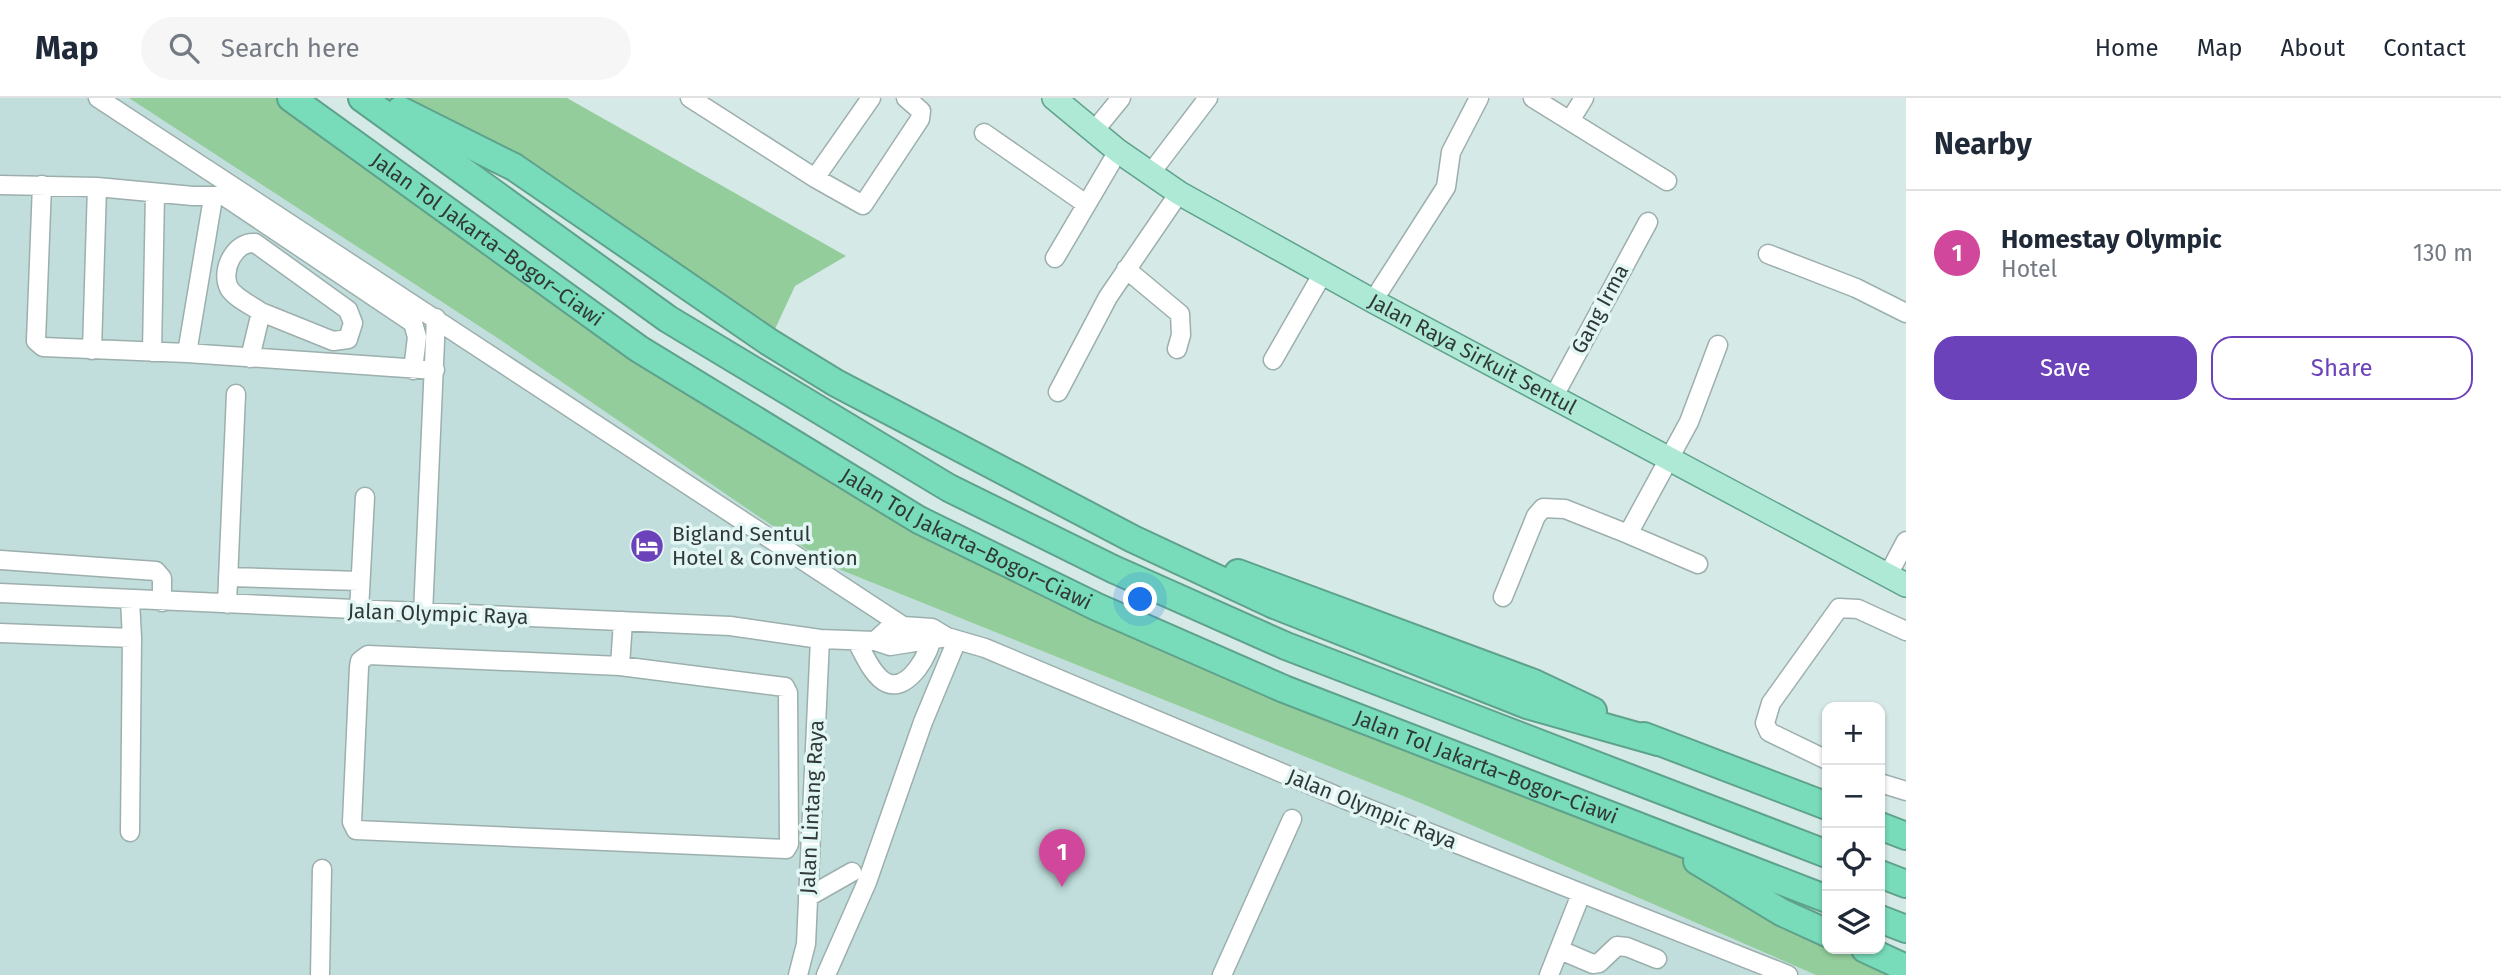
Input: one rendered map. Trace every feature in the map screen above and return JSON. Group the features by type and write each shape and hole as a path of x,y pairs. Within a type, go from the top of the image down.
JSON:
{"highway":[{"name":"Jalan Tol Jakarta–Bogor–Ciawi","path":"291,98 639,349 919,520 1097,607 1284,689 1822,897"},
{"name":"Jalan Tol Jakarta–Bogor–Ciawi","path":"362,98 668,319 949,488 1113,569 1286,646 1822,851"},
{"path":"377,98 514,167 769,342 836,383 1133,539 1278,586 1534,683 1658,742 1822,804"},
{"path":"1642,827 1781,912 1822,931"},
{"path":"1885,828 1906,836"},
{"path":"1885,876 1906,884"},
{"path":"1885,921 1906,929"},
{"path":"1875,954 1906,968"}],"main road":[{"name":"Jalan Raya Sirkuit Sentul","path":"1054,98 1118,151 1179,193 1373,301 1671,457 1897,580"}],"street":[{"path":"98,98 436,318 651,464 902,626"},
{"path":"691,98 815,178 863,205 920,119 921,111 906,98"},
{"path":"815,178 871,98"},
{"path":"1094,131 1121,98"},
{"path":"1150,174 1208,98"},
{"path":"1373,301 1428,220 1446,187 1451,152 1479,98"},
{"path":"1533,98 1571,119 1667,181"},
{"path":"1571,119 1584,98"},
{"path":"984,133 1086,204"},
{"path":"1055,258 1118,151"},
{"path":"0,185 97,187 213,198 224,196 413,323 417,337 413,370"},
{"path":"42,185 36,341 43,348 187,353 435,370"},
{"path":"92,350 97,187"},
{"path":"152,352 155,193"},
{"path":"1058,392 1097,317 1126,269 1179,193"},
{"path":"187,353 213,198"},
{"name":"Gang Irma","path":"1554,396 1648,222"},
{"path":"247,242 255,243 348,310 352,323 348,339 333,341 261,312 232,292 227,284 226,275 235,250 240,244 247,242"},
{"path":"1768,254 1845,284 1906,313"},
{"path":"1126,269 1174,306 1180,314 1181,335 1177,349"},
{"path":"1273,360 1323,273"},
{"path":"250,358 261,312"},
{"path":"423,614 436,318"},
{"path":"1628,534 1689,422 1718,345"},
{"path":"227,604 236,394"},
{"path":"359,611 365,497"},
{"path":"1503,597 1536,516 1543,508 1565,509 1698,564"},
{"path":"1897,580 1906,541"},
{"path":"1,560 156,571 162,578 162,602"},
{"path":"228,577 360,581"},
{"name":"Jalan Olympic Raya","path":"0,593 730,626 890,646 942,637"},
{"path":"130,600 130,832"},
{"path":"1822,758 1769,732 1765,723 1771,704 1839,608 1858,609 1906,631"},
{"path":"620,667 623,621"},
{"path":"902,626 866,641 877,675 887,683 899,684 910,678 942,637"},
{"name":"Jalan Olympic Raya","path":"902,626 998,653 1757,969 1788,975"},
{"path":"0,633 132,638"},
{"path":"826,975 867,882 923,722 942,637"},
{"name":"Jalan Lintang Raya","path":"798,975 806,944 820,639"},
{"path":"368,655 620,667 785,687 788,694 789,826 789,844 786,849 370,831 353,827 359,667 360,661 368,655"},
{"path":"1885,785 1906,791"},
{"path":"1222,975 1292,819"},
{"path":"320,975 322,869"},
{"path":"808,897 852,872"},
{"path":"1549,975 1581,894"},
{"path":"1560,950 1593,964 1599,963 1617,946 1627,947 1657,959"}],"shaded area":[{"path":"0,98 130,98 486,330 831,566 1423,804 1816,975 0,975"}],"green space":[{"path":"129,98 291,98 639,349 919,520 1642,827 1822,930 1822,954 1873,954 1906,975 1816,975 1423,804 831,566 499,339"},
{"path":"377,98 567,98 846,256 795,286 769,342 514,167"}],"place":[{"name":"Bigland Sentul Hotel & Convention","path":"647,546"},
{"name":"Homestay Olympic","path":"1062,887"}]}
